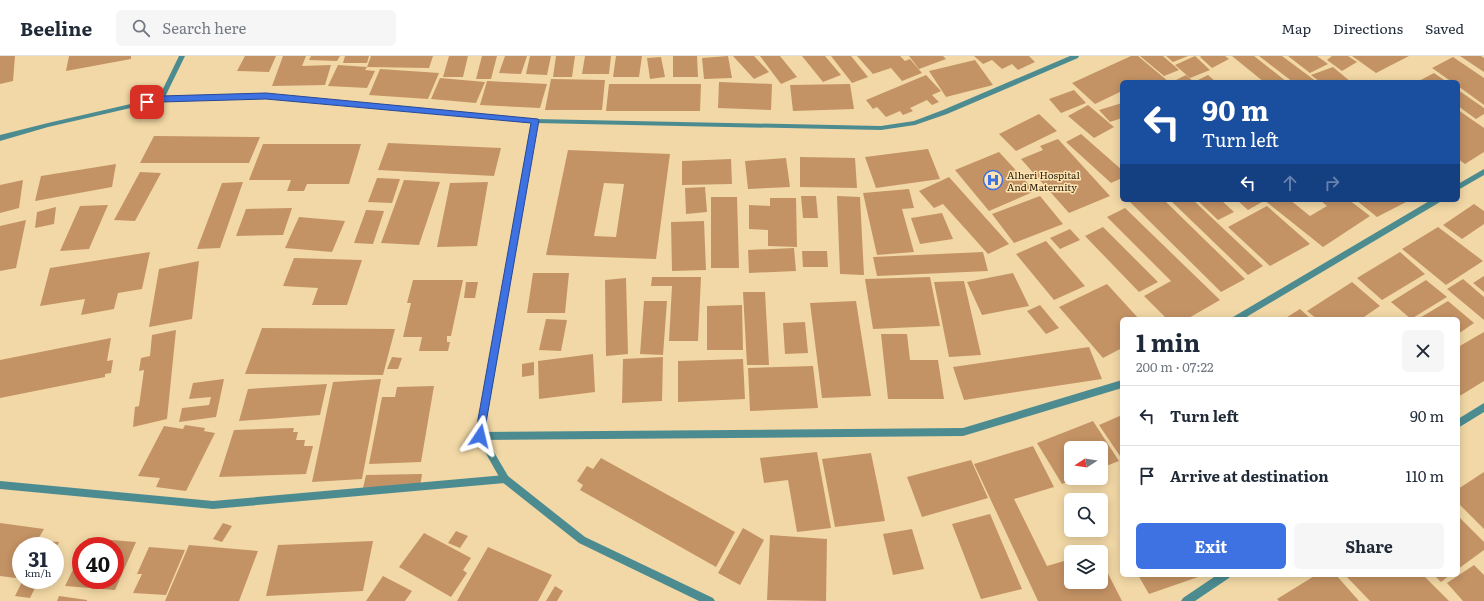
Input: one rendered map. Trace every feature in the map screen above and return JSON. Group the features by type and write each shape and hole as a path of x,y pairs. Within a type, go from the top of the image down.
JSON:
{"street":[{"path":"161,99 182,56"},
{"path":"0,138 48,124 161,99 266,96 535,120 881,128 915,123 945,112 1076,56"},
{"path":"535,120 480,436 505,479 582,540 710,601"},
{"path":"1460,186 1484,172"},
{"path":"1239,317 1434,202"},
{"path":"480,436 963,432 1120,385"},
{"path":"1460,423 1484,407"},
{"path":"0,485 213,505 505,479"},
{"path":"1186,601 1223,577"}],"building":[{"path":"0,56 15,56 13,81 0,84"},
{"path":"69,56 131,56 131,59 66,71"},
{"path":"245,56 276,56 269,72 237,71"},
{"path":"283,56 306,56 302,66 331,65 325,85 272,86"},
{"path":"311,56 340,56 337,61 309,60"},
{"path":"345,56 369,56 367,63 343,63"},
{"path":"371,56 433,56 429,68 367,67"},
{"path":"449,56 468,56 463,77 443,77"},
{"path":"482,56 497,56 491,79 476,79"},
{"path":"505,56 527,56 521,74 499,73"},
{"path":"530,56 551,56 547,75 526,74"},
{"path":"556,56 575,56 572,77 553,77"},
{"path":"585,56 611,56 609,74 582,74"},
{"path":"616,56 642,56 639,77 613,77"},
{"path":"673,56 697,56 698,77 673,77"},
{"path":"728,56 732,78 704,79 702,58"},
{"path":"733,56 754,56 769,72 754,79"},
{"path":"760,56 780,56 797,77 781,84"},
{"path":"802,56 825,56 841,75 823,82"},
{"path":"831,56 851,56 868,77 852,83"},
{"path":"857,56 900,56 905,61 910,59 922,73 902,81 891,68 873,74"},
{"path":"909,56 943,56 946,59 919,69"},
{"path":"974,56 1029,56 1035,62 1018,70 1012,64 1002,69 992,60 983,64"},
{"path":"1131,56 1138,56 1167,80 1120,80 1120,92 1095,104 1072,83"},
{"path":"1140,56 1163,56 1179,70 1164,76"},
{"path":"1166,56 1188,56 1173,62"},
{"path":"1195,56 1210,70 1190,78 1175,65"},
{"path":"1225,56 1229,59 1212,68 1200,57"},
{"path":"1232,56 1254,56 1284,80 1262,80"},
{"path":"1259,56 1282,56 1314,80 1290,80"},
{"path":"1288,56 1317,56 1328,64 1310,73"},
{"path":"1332,56 1348,56 1357,62 1342,71 1327,60"},
{"path":"1352,56 1409,56 1376,73"},
{"path":"1460,56 1481,56 1484,58 1484,72"},
{"path":"661,57 665,77 650,79 647,58"},
{"path":"1453,57 1484,78 1484,105 1460,87 1460,80 1449,80 1432,68"},
{"path":"975,60 993,85 946,97 929,71"},
{"path":"338,65 367,67 365,70 375,71 367,88 328,86"},
{"path":"1333,67 1349,80 1317,80 1311,75"},
{"path":"380,69 439,73 428,99 369,95"},
{"path":"1434,73 1444,80 1421,80"},
{"path":"926,75 941,91 932,95 939,102 932,105 927,100 910,108 913,111 903,115 900,111 886,117 877,107 873,109 866,100"},
{"path":"1186,75 1192,80 1176,80"},
{"path":"1208,75 1214,80 1198,80"},
{"path":"440,78 485,82 476,103 431,99"},
{"path":"551,79 605,80 602,110 545,110"},
{"path":"487,81 547,84 540,108 480,105"},
{"path":"719,82 772,84 771,110 718,108"},
{"path":"609,84 701,84 700,111 606,111"},
{"path":"850,84 854,109 793,111 790,85"},
{"path":"1074,90 1086,103 1061,113 1049,99"},
{"path":"1460,91 1484,108 1484,114 1476,119 1460,107"},
{"path":"1120,104 1120,119 1110,122 1099,110"},
{"path":"1088,105 1114,127 1094,138 1068,116"},
{"path":"1460,111 1484,128 1484,152 1465,164 1460,160"},
{"path":"1039,114 1057,131 1016,151 999,134"},
{"path":"1081,134 1120,168 1120,179 1111,183 1066,142"},
{"path":"154,136 260,137 249,163 140,163"},
{"path":"1058,139 1110,196 1069,213 1021,159 1043,150 1040,146"},
{"path":"388,143 501,148 494,176 378,170"},
{"path":"263,144 361,144 349,184 307,184 304,191 287,191 291,180 249,180"},
{"path":"928,149 940,179 876,188 865,157"},
{"path":"568,150 670,154 656,259 546,255","holes":["604,183 624,184 616,237 594,236"]},
{"path":"999,152 1035,191 989,211 955,170"},
{"path":"800,157 855,158 857,188 800,187"},
{"path":"786,158 790,187 748,189 745,161"},
{"path":"731,159 732,184 682,185 682,161"},
{"path":"116,164 112,187 35,201 41,176"},
{"path":"140,172 161,173 135,221 114,220"},
{"path":"949,177 1009,244 988,254 943,204 934,208 919,191"},
{"path":"377,178 400,179 392,203 368,202"},
{"path":"23,180 19,208 0,213 0,185"},
{"path":"404,180 440,182 419,245 381,243"},
{"path":"243,182 220,248 197,249 222,183"},
{"path":"488,182 477,246 437,247 450,183"},
{"path":"705,187 707,212 686,214 685,188"},
{"path":"909,189 914,208 902,209 914,252 877,255 863,193"},
{"path":"801,196 816,196 818,218 803,218"},
{"path":"837,196 860,197 864,275 840,274"},
{"path":"1040,196 1063,224 1014,243 992,214"},
{"path":"711,197 737,197 739,268 711,268"},
{"path":"770,198 796,198 797,247 768,246 768,230 749,229 749,205 770,206"},
{"path":"1130,202 1166,202 1245,279 1221,292"},
{"path":"1172,202 1195,202 1263,266 1248,275"},
{"path":"1199,202 1223,202 1234,212 1218,220"},
{"path":"1239,202 1262,202 1248,210"},
{"path":"1267,202 1292,202 1310,216 1327,206 1322,202 1352,202 1370,216 1323,247"},
{"path":"1358,202 1406,202 1377,217"},
{"path":"1474,204 1484,211 1484,224 1462,239 1443,225"},
{"path":"108,205 89,249 60,251 80,206"},
{"path":"1267,206 1310,244 1270,266 1228,227"},
{"path":"56,207 54,224 35,228 37,212"},
{"path":"292,208 283,235 236,236 246,209"},
{"path":"1125,208 1220,300 1190,317 1165,317 1144,296 1171,281 1107,217"},
{"path":"366,210 384,211 373,244 354,243"},
{"path":"942,213 953,239 920,244 911,218"},
{"path":"299,217 345,221 332,252 285,248"},
{"path":"26,220 16,268 0,271 0,226"},
{"path":"704,221 706,270 672,271 671,222"},
{"path":"1103,227 1158,282 1139,292 1085,236"},
{"path":"1438,227 1483,261 1446,285 1402,249"},
{"path":"1070,229 1080,240 1060,249 1050,238"},
{"path":"1046,241 1085,286 1054,300 1016,254"},
{"path":"794,248 796,271 749,273 748,250"},
{"path":"802,251 827,251 828,267 803,267"},
{"path":"150,252 142,289 118,293 114,309 81,315 85,299 40,306 50,268"},
{"path":"983,252 988,271 877,276 873,257"},
{"path":"1400,252 1425,274 1382,300 1357,278"},
{"path":"294,258 362,260 347,305 312,305 318,288 283,286"},
{"path":"199,261 192,319 149,327 159,269"},
{"path":"533,273 569,273 565,313 527,313"},
{"path":"1013,273 1029,306 982,315 967,282"},
{"path":"1484,276 1484,292 1473,283"},
{"path":"652,277 701,277 698,341 669,341 672,286 651,286"},
{"path":"930,277 940,326 873,329 865,279"},
{"path":"626,278 628,354 606,356 605,280"},
{"path":"1463,279 1484,297 1484,320 1447,289"},
{"path":"413,280 463,280 451,336 447,336 447,342 450,342 448,351 419,351 422,337 403,337 411,303 407,303"},
{"path":"1426,280 1447,297 1414,317 1409,317 1391,302"},
{"path":"964,281 981,355 949,357 934,282"},
{"path":"466,282 478,282 475,298 464,298"},
{"path":"1352,282 1380,306 1364,317 1314,317 1307,311"},
{"path":"1107,284 1137,317 1120,317 1120,349 1103,358 1059,307"},
{"path":"743,292 765,292 769,365 747,365"},
{"path":"644,301 667,301 663,355 640,354"},
{"path":"856,301 871,396 822,398 810,303"},
{"path":"1448,301 1474,323 1460,333 1460,317 1421,317"},
{"path":"742,305 743,350 707,350 707,306"},
{"path":"1040,305 1059,328 1046,334 1027,311"},
{"path":"1300,309 1309,317 1287,317"},
{"path":"546,319 567,320 561,351 539,350"},
{"path":"805,322 808,353 785,354 783,323"},
{"path":"262,328 395,329 383,375 245,374"},
{"path":"176,330 167,419 133,427 135,407 139,406 144,370 139,371 141,358 150,356 152,335"},
{"path":"1484,332 1484,381 1460,396 1460,346"},
{"path":"881,334 907,334 910,360 938,360 944,399 888,399"},
{"path":"111,338 107,361 113,360 111,373 105,374 105,377 0,398 0,360"},
{"path":"1089,347 1102,379 964,400 953,367"},
{"path":"593,354 595,392 539,399 538,361"},
{"path":"392,357 402,358 398,369 387,369"},
{"path":"663,357 662,401 622,403 623,359"},
{"path":"743,359 745,399 678,402 678,361"},
{"path":"534,362 534,375 522,377 522,364"},
{"path":"813,366 818,408 750,411 748,368"},
{"path":"224,379 216,417 179,422 182,408 209,405 211,397 189,399 193,383"},
{"path":"381,379 362,479 312,482 333,382"},
{"path":"327,384 320,415 239,421 248,389"},
{"path":"434,386 421,462 369,464 382,397 395,397 397,387"},
{"path":"1120,416 1120,456 1099,425"},
{"path":"1093,421 1106,441 1064,441 1064,483 1062,484 1037,443"},
{"path":"185,425 205,428 204,431 215,433 186,491 156,487 160,478 138,476 164,426 183,429"},
{"path":"294,428 293,432 298,432 296,440 305,440 304,446 313,446 306,474 219,477 234,430"},
{"path":"1108,444 1119,461 1108,465"},
{"path":"1033,446 1054,487 1014,499 1047,566 1064,561 1064,589 1108,589 1108,574 1122,601 1038,601 974,464"},
{"path":"817,452 831,528 797,532 788,480 764,483 760,458"},
{"path":"871,453 885,521 835,527 822,459"},
{"path":"601,458 735,532 716,567 580,490 583,485 577,481 587,466 593,469"},
{"path":"971,460 988,498 922,517 907,477"},
{"path":"1484,472 1484,529 1460,505 1460,488"},
{"path":"422,474 420,487 363,488 366,475"},
{"path":"990,514 1022,589 981,599 952,524"},
{"path":"1460,518 1484,542 1484,550 1460,568"},
{"path":"0,523 44,529 39,537 12,537 12,578 0,576"},
{"path":"223,523 232,526 222,542 213,539"},
{"path":"743,528 764,540 740,585 718,573"},
{"path":"912,529 924,569 893,575 883,534"},
{"path":"456,531 468,536 460,548 448,543"},
{"path":"424,533 471,558 463,570 467,573 451,597 399,567"},
{"path":"770,535 827,539 826,601 767,600"},
{"path":"124,541 136,542 124,569"},
{"path":"373,541 363,591 266,596 278,545"},
{"path":"189,545 258,551 239,601 165,601"},
{"path":"149,547 185,550 166,595 133,593 142,574 137,574"},
{"path":"488,547 552,575 538,601 457,601"},
{"path":"1474,565 1484,575 1484,601 1463,601 1447,583 1456,577 1460,577 1460,574"},
{"path":"72,572 72,587 65,586"},
{"path":"383,576 412,591 405,601 366,601"},
{"path":"1139,577 1198,577 1149,594"},
{"path":"1313,577 1338,577 1359,601 1279,601 1277,599"},
{"path":"1347,577 1425,577 1449,601 1370,601"},
{"path":"1436,577 1447,577 1441,582"},
{"path":"555,586 563,591 557,601 546,601"},
{"path":"18,589 34,589 30,598 15,596"},
{"path":"59,596 87,600 87,601 57,601"}],"place":[{"name":"Alheri Hospital And Maternity","path":"993,180"}],"route":[{"path":"147,102 161,99 266,96 535,120 480,436"}]}
